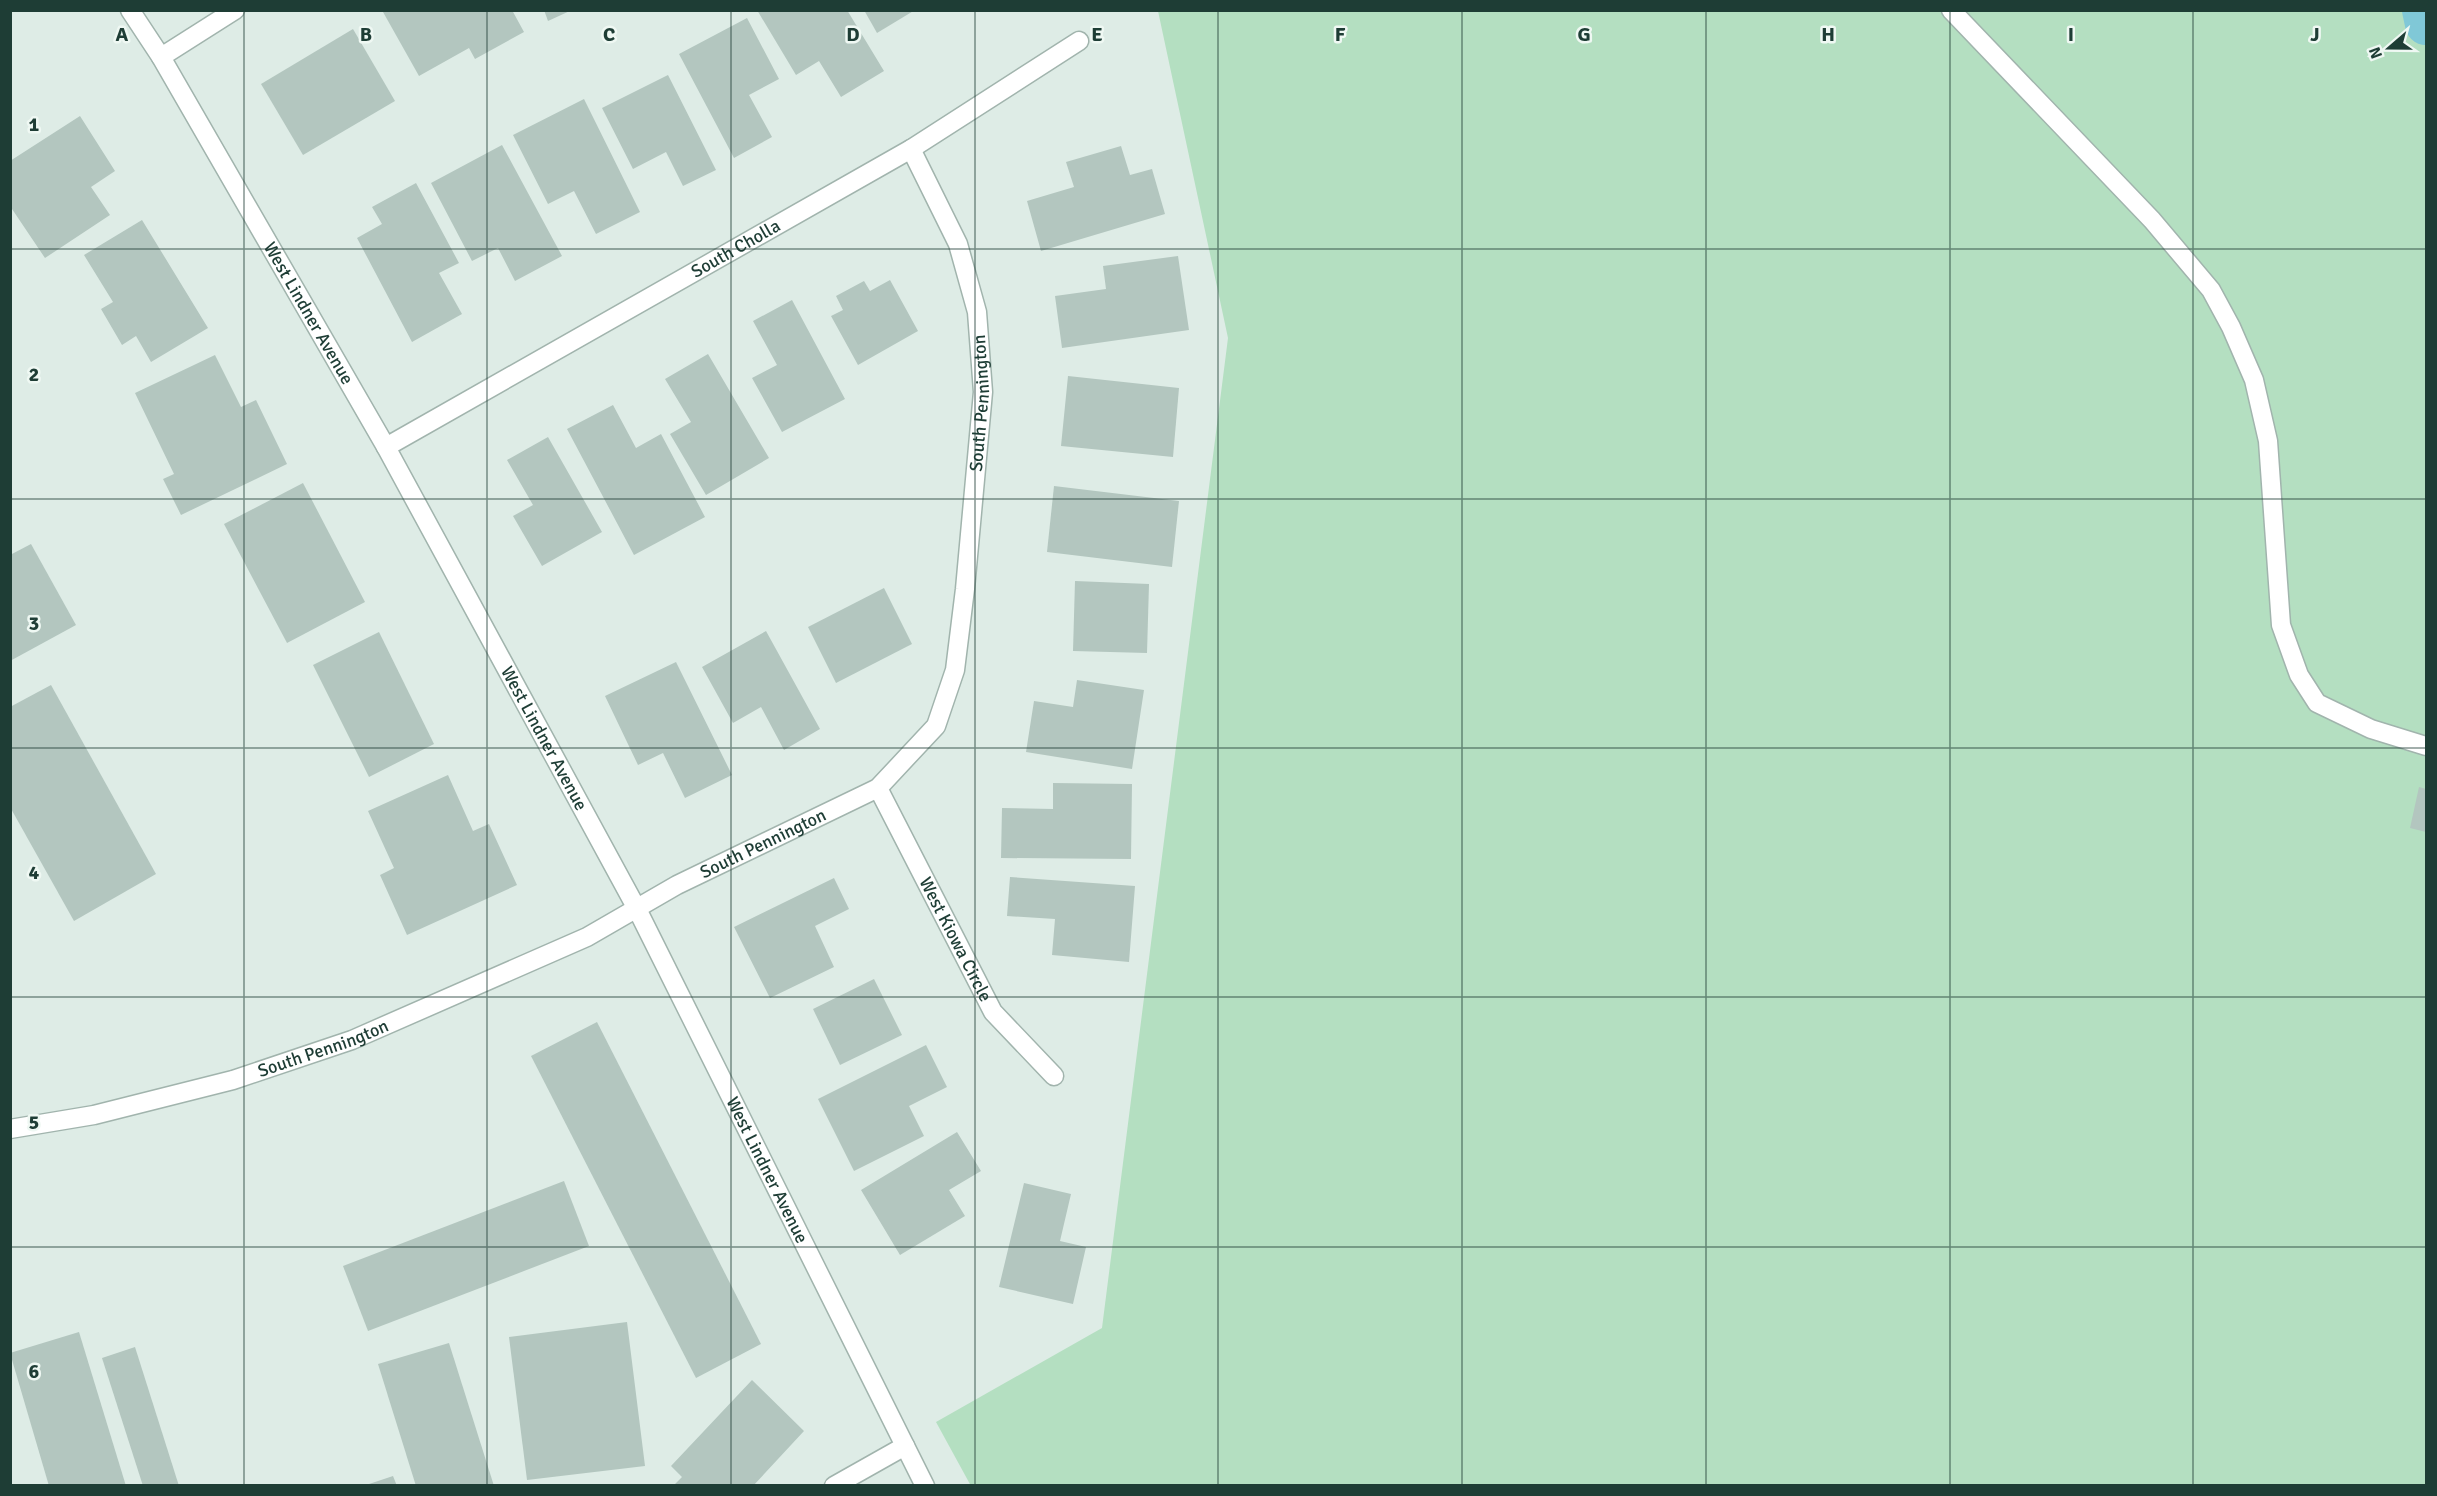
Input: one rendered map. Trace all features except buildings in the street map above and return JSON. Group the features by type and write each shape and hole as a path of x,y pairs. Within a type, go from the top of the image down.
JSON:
{"street":[{"name":"West Lindner Avenue","path":"130,10 161,57 386,447 636,909 925,1485"},
{"path":"161,57 235,10"},
{"path":"1951,10 2152,220 2211,290 2231,327 2254,380 2268,441 2281,625 2299,675 2317,703 2372,729 2427,746"},
{"name":"South Cholla","path":"386,447 911,148 1079,40"},
{"name":"South Pennington","path":"10,1130 94,1115 233,1080 352,1040 587,937 677,885 878,788 936,726 954,670 965,589 983,392 977,312 958,244 911,148"},
{"name":"West Kiowa Circle","path":"878,788 993,1012 1054,1076"},
{"path":"834,1485 905,1446"}],"green space":[{"path":"1158,11 2426,11 2426,1485 971,1486 936,1422 1102,1328 1228,338"}],"waterway":[{"path":"2423,10 2426,24"}]}
